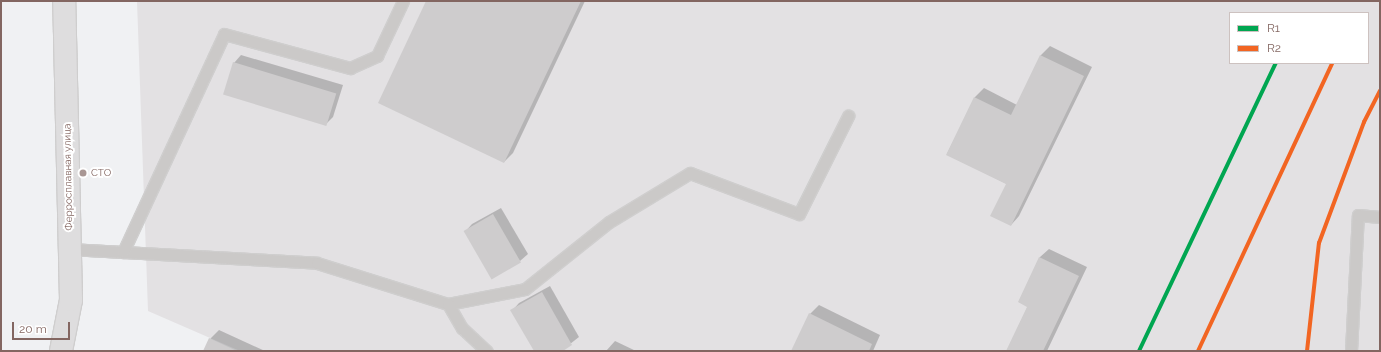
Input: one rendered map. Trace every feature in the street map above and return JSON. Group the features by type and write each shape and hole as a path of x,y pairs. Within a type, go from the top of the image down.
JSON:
{"main road":[{"name":"Ферросплавная улица","path":"61,351 71,300 64,1"}],"lane":[{"path":"122,252 224,34 350,68 377,56 403,1"},
{"path":"70,249 317,263 448,304 525,289 608,222 690,173 799,214 848,116"},
{"path":"1352,351 1358,215 1380,217"},
{"path":"448,304 462,328 487,351"}],"shaded area":[{"path":"137,1 1380,1 1380,351 240,351 148,311"}],"building":[{"path":"426,1 581,1 504,163 378,103"},
{"path":"1040,55 1084,76 1011,226 990,216 1006,184 946,155 974,97 1011,115"},
{"path":"233,62 336,94 326,126 223,95"},
{"path":"493,214 521,262 492,279 464,231"},
{"path":"1039,257 1079,276 1043,351 1006,351 1027,307 1018,302"},
{"path":"542,292 572,345 563,351 534,351 510,310"},
{"path":"809,313 872,344 869,351 791,351"},
{"path":"209,338 237,351 203,351"}],"transit line":[{"name":"R1","path":"1139,351 1276,64"},
{"name":"R2","path":"1198,351 1332,64"},
{"name":"R2","path":"1307,351 1319,243 1364,122 1380,91"}],"place":[{"name":"СТО","path":"83,173"}]}
